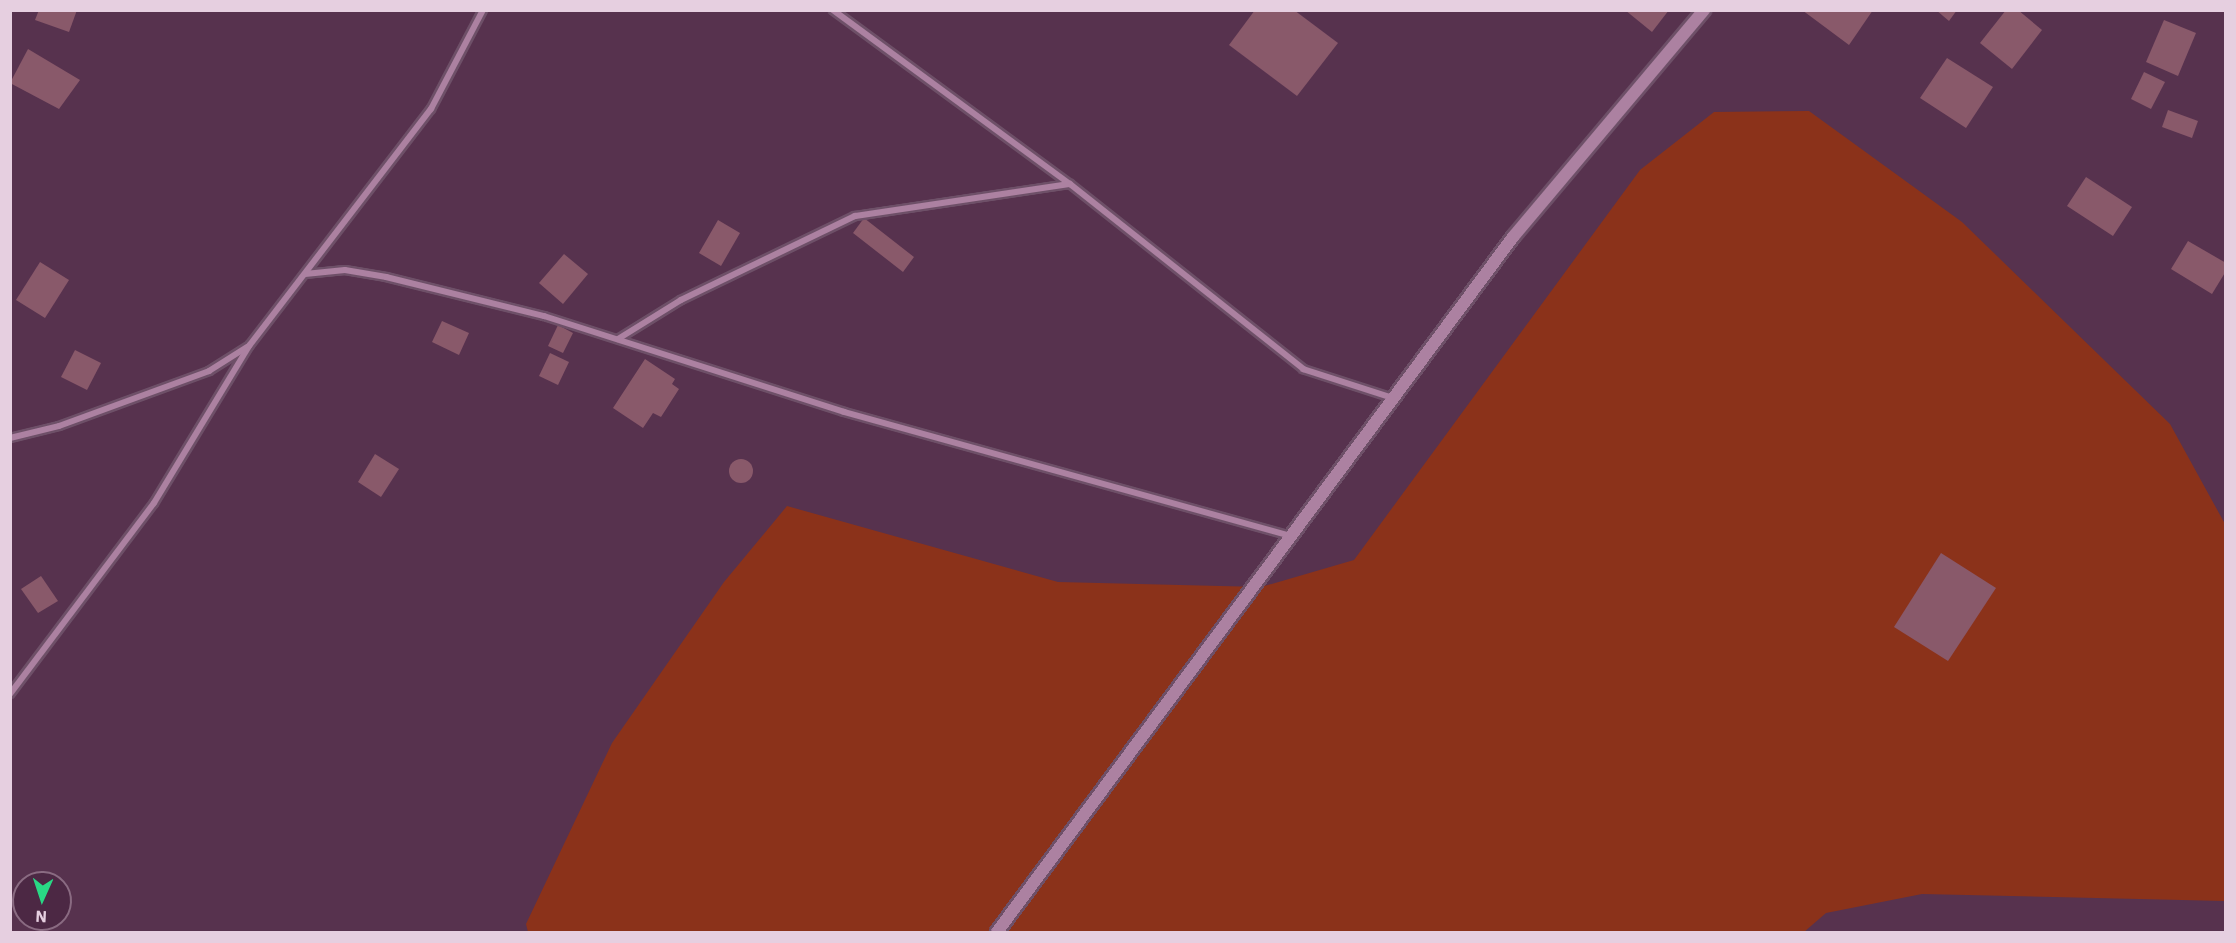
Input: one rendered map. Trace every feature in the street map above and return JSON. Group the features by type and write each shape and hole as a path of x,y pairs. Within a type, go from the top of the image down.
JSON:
{"main road":[{"path":"997,933 1513,237 1704,10"}],"street":[{"path":"10,694 154,503 249,346 431,109 483,10"},
{"path":"833,10 1070,184 1304,369 1393,398"},
{"path":"618,339 681,300 855,216 1070,184"},
{"path":"305,274 345,270 386,277 544,316 844,412 1291,536"},
{"path":"10,438 59,426 209,371 249,346"}],"shaded area":[{"path":"1809,111 1962,222 2170,424 2225,524 2225,901 1922,894 1826,913 1804,932 528,932 526,924 612,743 724,582 787,506 1058,582 1261,587 1354,560 1640,170 1714,112"}],"building":[{"path":"39,10 77,10 69,32 35,20"},
{"path":"1255,10 1294,10 1338,43 1297,96 1229,45"},
{"path":"1625,10 1669,10 1652,32"},
{"path":"1802,10 1873,10 1849,45"},
{"path":"1936,10 1957,10 1949,21"},
{"path":"2006,10 2018,10 2042,30 2012,69 1980,43"},
{"path":"2164,20 2196,33 2178,76 2146,62"},
{"path":"28,49 80,80 59,109 10,83"},
{"path":"1947,58 1993,87 1966,128 1920,98"},
{"path":"2144,72 2165,82 2151,109 2131,99"},
{"path":"2168,110 2198,121 2192,138 2162,127"},
{"path":"2086,177 2132,207 2113,236 2067,206"},
{"path":"864,218 914,257 903,272 853,233"},
{"path":"718,220 740,233 721,266 699,253"},
{"path":"2188,241 2226,263 2226,271 2212,294 2171,269"},
{"path":"564,254 588,274 563,304 539,283"},
{"path":"40,262 69,280 45,318 16,300"},
{"path":"442,321 469,333 459,355 432,342"},
{"path":"558,325 573,333 563,353 548,346"},
{"path":"75,350 101,363 87,390 61,377"},
{"path":"550,353 569,362 558,385 539,376"},
{"path":"645,359 675,379 672,384 679,389 661,417 653,413 643,428 613,408"},
{"path":"375,454 399,469 381,497 358,482"},
{"path":"741,459 746,460 752,466 752,476 746,482 741,483 736,482 730,476 729,471 730,466 736,460"},
{"path":"1941,553 1996,588 1948,661 1894,627"},
{"path":"41,576 58,601 38,613 21,589"}]}
